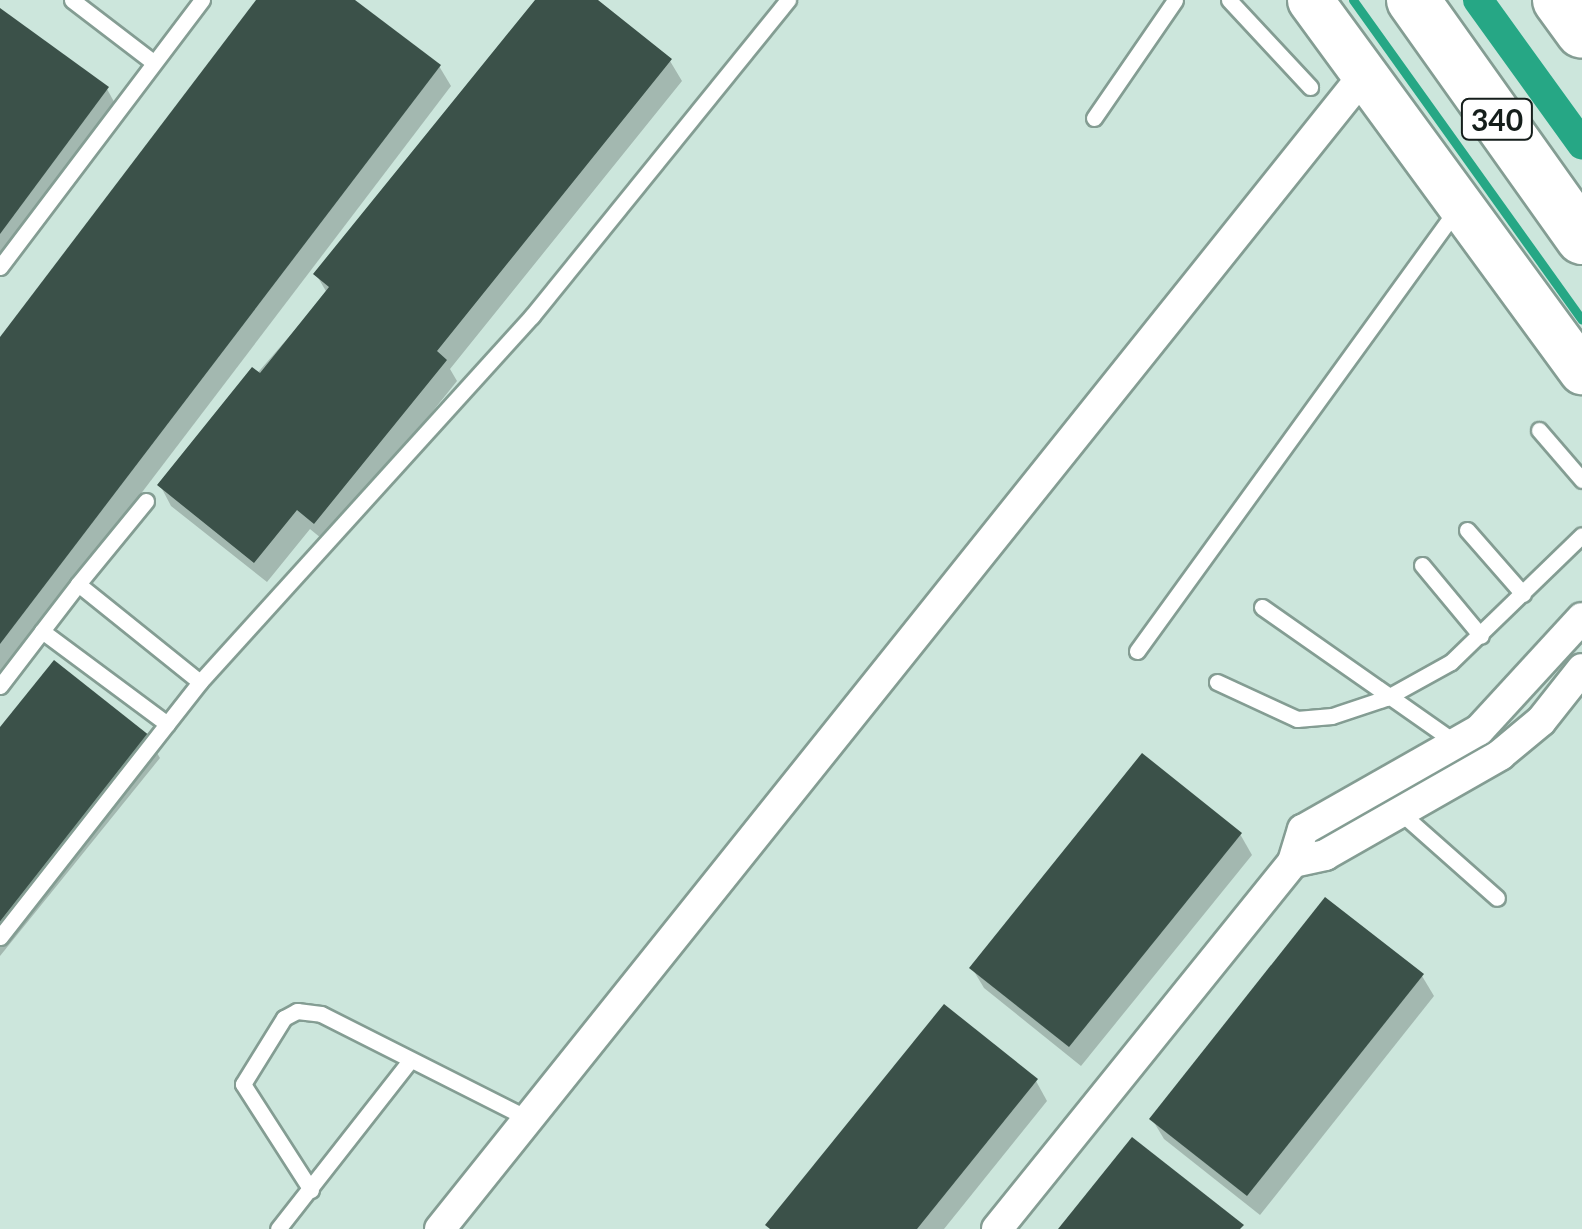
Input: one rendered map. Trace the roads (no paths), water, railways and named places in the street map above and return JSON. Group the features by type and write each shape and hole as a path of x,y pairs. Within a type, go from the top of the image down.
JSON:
{"highway":[{"name":"340","path":"1413,0 1582,238"},
{"path":"1559,0 1582,32"}],"main road":[{"name":"340","path":"1310,0 1458,208 1582,371"}],"street":[{"path":"440,1229 1364,75"},
{"path":"996,1229 1293,862 1303,830 1458,744 1512,699 1582,618"},
{"path":"1293,862 1326,854 1500,754 1541,721 1582,670"}],"lane":[{"path":"72,0 153,62"},
{"path":"0,267 202,0"},
{"path":"0,937 200,682 532,316 788,0"},
{"path":"1094,118 1174,0"},
{"path":"1229,0 1310,87"},
{"path":"1137,651 1458,208"},
{"path":"1539,430 1582,480"},
{"path":"0,686 146,501"},
{"path":"1468,530 1523,594"},
{"path":"1217,682 1297,719 1332,716 1386,698 1451,662 1582,536"},
{"path":"1422,566 1481,636"},
{"path":"78,584 200,682"},
{"path":"1262,607 1386,698 1458,744"},
{"path":"42,631 167,724"},
{"path":"1401,813 1498,898"},
{"path":"310,1190 243,1084 284,1018 297,1011 322,1014 408,1063 529,1119"},
{"path":"278,1229 408,1063"}],"waterway":[{"path":"1353,0 1582,320"},
{"path":"1478,0 1582,144"}]}
